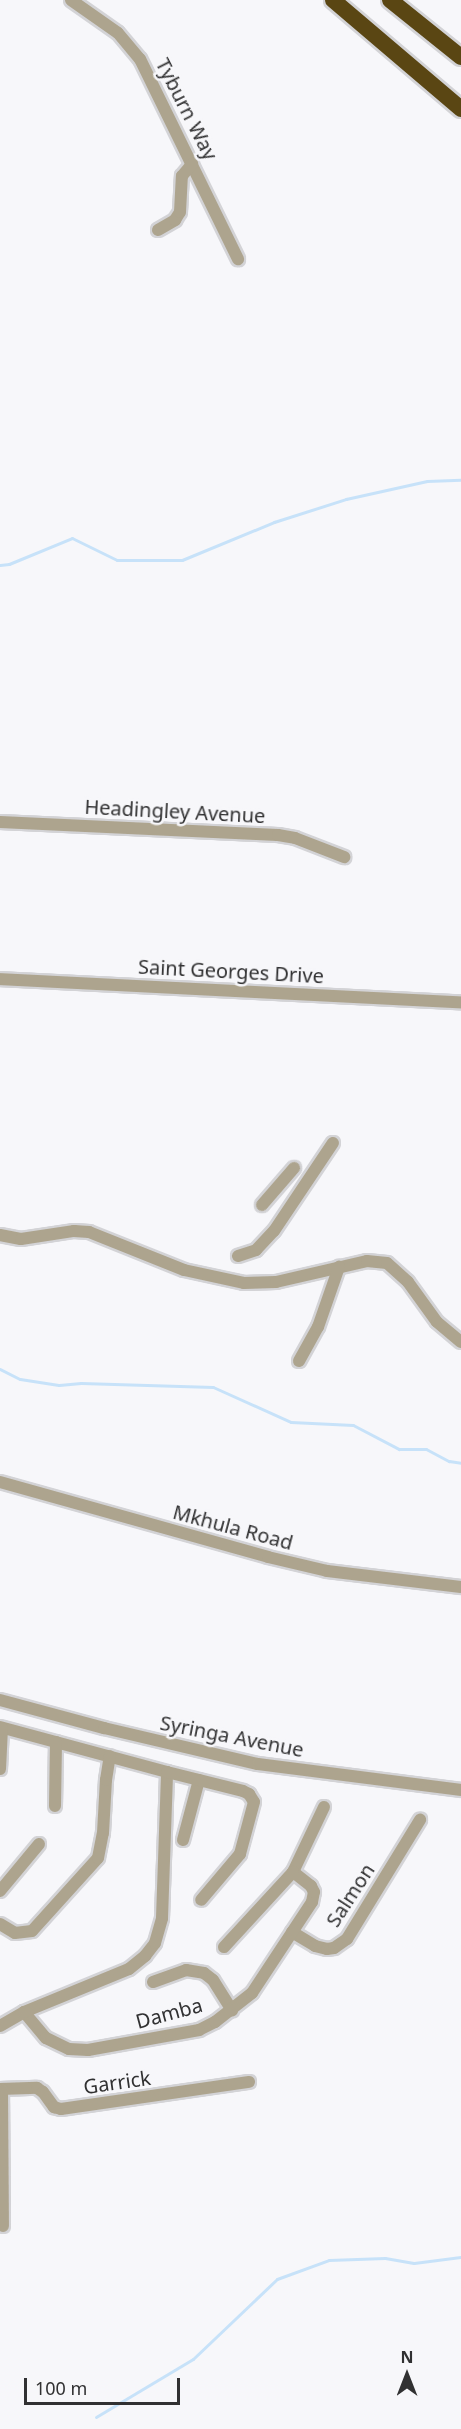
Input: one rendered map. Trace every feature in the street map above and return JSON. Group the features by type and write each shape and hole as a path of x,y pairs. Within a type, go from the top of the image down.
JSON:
{"highway":[{"path":"333,0 461,109"},
{"path":"390,0 461,57"}],"street":[{"name":"Tyburn Way","path":"80,2 129,43 238,259"},
{"path":"158,230 175,220 180,212 182,176 192,164"},
{"name":"Headingley Avenue","path":"0,822 278,835 295,838 344,857"},
{"name":"Saint Georges Drive","path":"0,979 461,1002"},
{"path":"238,1256 256,1250 274,1231 333,1143"},
{"path":"262,1205 294,1168"},
{"path":"0,1235 21,1239 66,1232 89,1232 184,1270 244,1283 276,1282 367,1261 387,1263 408,1282 437,1322 461,1342"},
{"path":"298,1361 318,1327 339,1267"},
{"name":"Mkhula Road","path":"0,1482 259,1555 327,1571 461,1587"},
{"name":"Syringa Avenue","path":"0,1700 104,1728 249,1762 461,1790"},
{"path":"0,1769 1,1728 249,1794 254,1802 240,1854 201,1900"},
{"path":"55,1806 56,1742"},
{"path":"0,1923 15,1933 32,1930 98,1858 103,1833 106,1780 110,1756"},
{"path":"0,2026 24,2012 129,1969 145,1956 155,1943 162,1918 167,1772"},
{"path":"183,1840 199,1780"},
{"path":"224,1947 293,1872 324,1807"},
{"name":"Salmon","path":"292,1932 315,1946 334,1948 342,1944 420,1820"},
{"path":"0,1891 39,1844"},
{"name":"Damba","path":"24,2012 46,2038 69,2049 88,2050 199,2030 232,2010 252,1993 312,1902 314,1892 307,1881 293,1872"},
{"path":"153,1982 186,1970 204,1972 213,1980 232,2010"},
{"name":"Garrick","path":"1,2089 37,2088 54,2107 61,2109 249,2082"},
{"path":"1,2089 3,2226"}],"waterway":[{"path":"0,565 9,564 72,538 117,560 182,560 274,522 346,499 427,481 461,480"},
{"path":"0,1369 20,1379 59,1385 81,1383 213,1387 291,1422 353,1425 399,1449 426,1449 449,1461 461,1463"},
{"path":"96,2417 193,2359 277,2279 329,2260 385,2258 414,2263 461,2257"}]}
